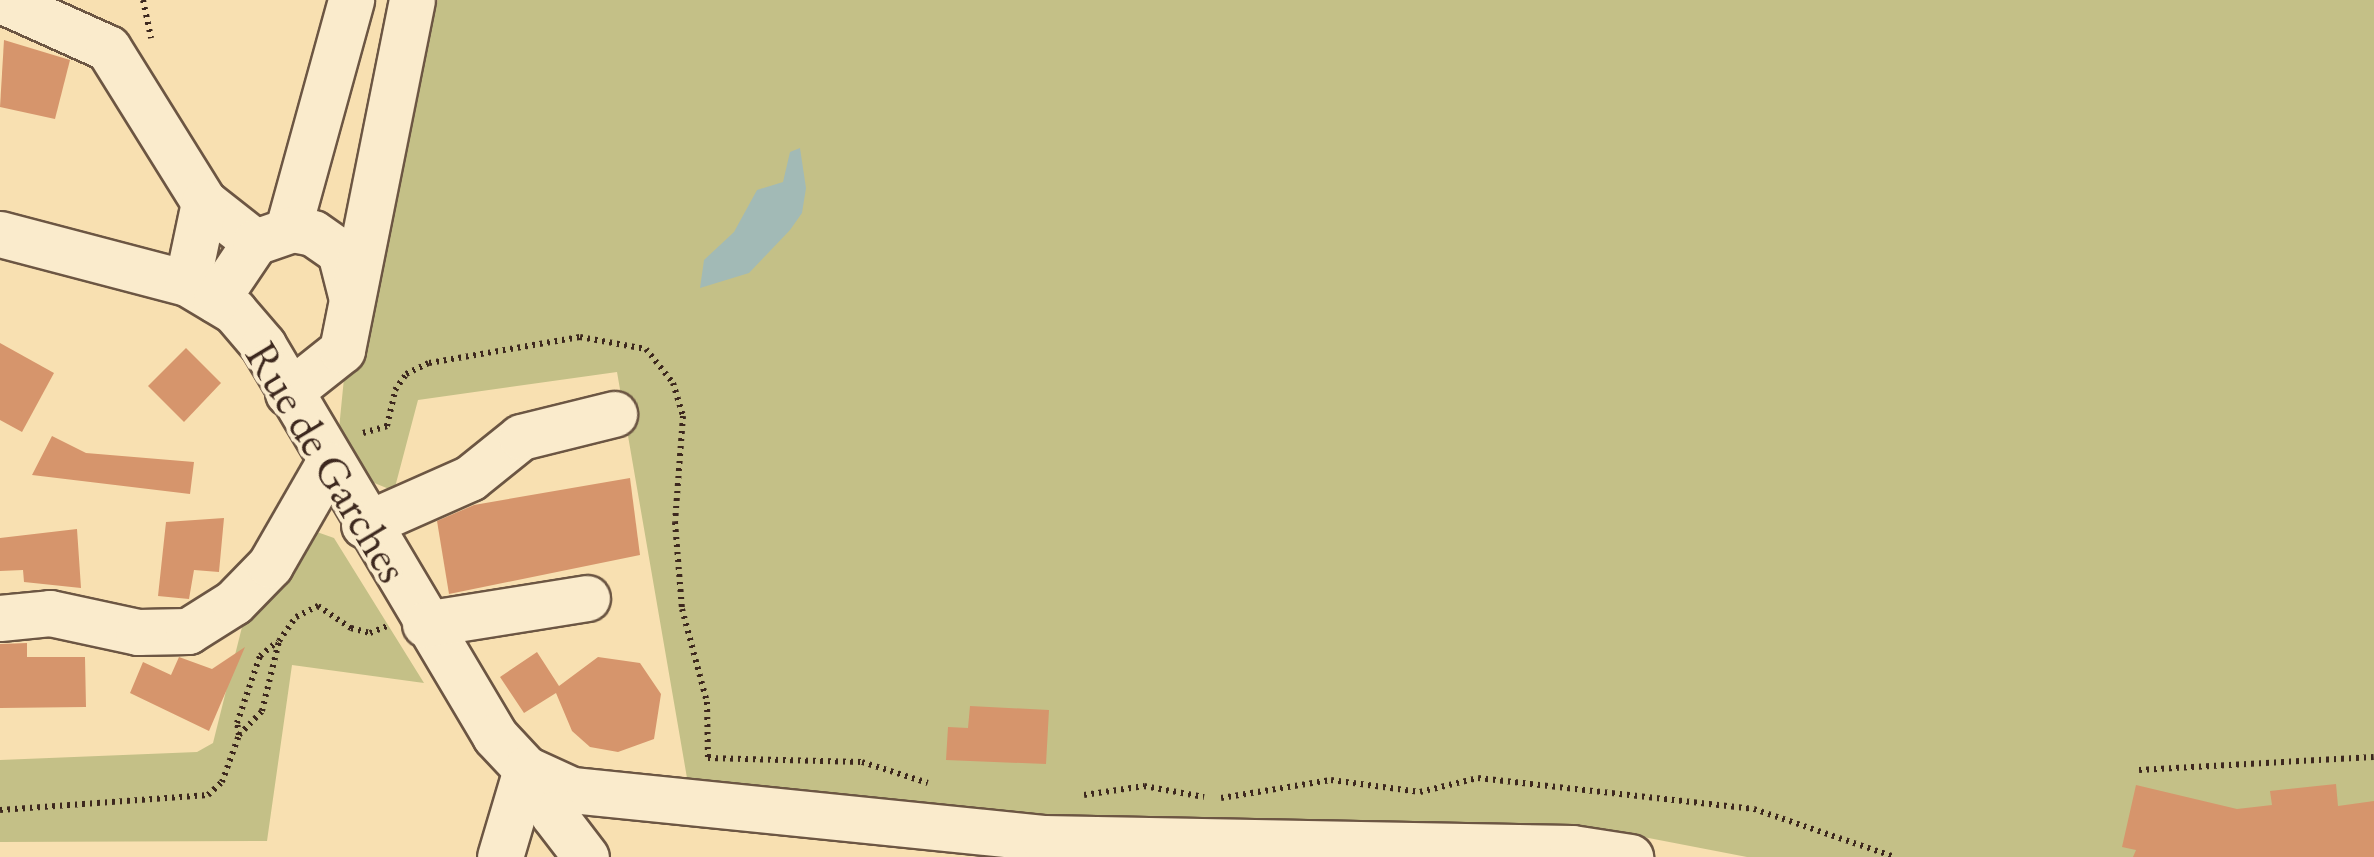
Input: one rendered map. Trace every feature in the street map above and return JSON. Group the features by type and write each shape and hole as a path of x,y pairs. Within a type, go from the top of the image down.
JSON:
{"street":[{"path":"1,0 108,48 204,202 272,236 313,232 340,252 350,302"},
{"path":"201,291 272,236 350,0"},
{"path":"281,378 342,350 412,0"},
{"path":"201,291 204,202"},
{"name":"Rue de Garches","path":"0,234 201,291 234,312 281,378 364,525 495,736 530,772"},
{"path":"364,525 470,478 521,436 614,414"},
{"path":"0,618 50,612 138,632 188,631 234,602 270,565 328,464"},
{"path":"420,616 587,598"},
{"path":"500,857 530,772"},
{"path":"530,772 553,814 586,857"},
{"path":"530,772 596,794 1043,838 1572,848 1630,857"}],"path":[{"path":"239,735 237,723 260,656 279,641 296,617 318,606 338,622 370,632 420,616"},
{"path":"0,810 208,795 222,782 239,735 262,711 273,685 279,641"},
{"path":"2140,770 2374,757"},
{"path":"708,758 862,762 936,786"},
{"path":"1074,796 1144,786 1212,799 1330,780 1420,792 1478,778 1754,808 1895,857"}],"shaded area":[{"path":"438,0 2374,0 2374,857 1747,857 1633,835 1542,829 1092,834 687,778 617,372 418,400 394,491 367,480 338,439 351,307"},
{"path":"317,532 334,538 424,683 292,665 267,841 0,842 0,760 197,752 213,743 248,603"}],"water":[{"path":"800,148 806,188 802,213 790,230 749,273 700,288 704,260 734,232 757,190 783,182 790,152"}],"building":[{"path":"4,40 70,60 55,119 0,107"},
{"path":"0,343 54,373 22,432 0,420"},
{"path":"186,348 221,383 184,422 148,386"},
{"path":"52,436 86,453 194,462 190,494 32,475"},
{"path":"630,478 640,555 449,594 437,521 474,505"},
{"path":"224,518 219,572 194,570 189,599 158,596 166,522"},
{"path":"77,529 81,588 24,582 23,570 0,571 0,538"},
{"path":"27,643 27,657 85,657 86,707 0,708 0,644"},
{"path":"245,647 209,731 130,693 143,662 171,675 179,657 212,669"},
{"path":"537,652 559,686 598,657 640,663 661,694 654,739 618,752 590,747 572,731 556,693 524,713 500,677"},
{"path":"970,706 1049,710 1046,764 946,760 948,727 968,728"},
{"path":"2336,784 2338,806 2374,801 2374,857 2133,857 2136,850 2122,847 2136,785 2237,809 2272,805 2270,791"}]}
